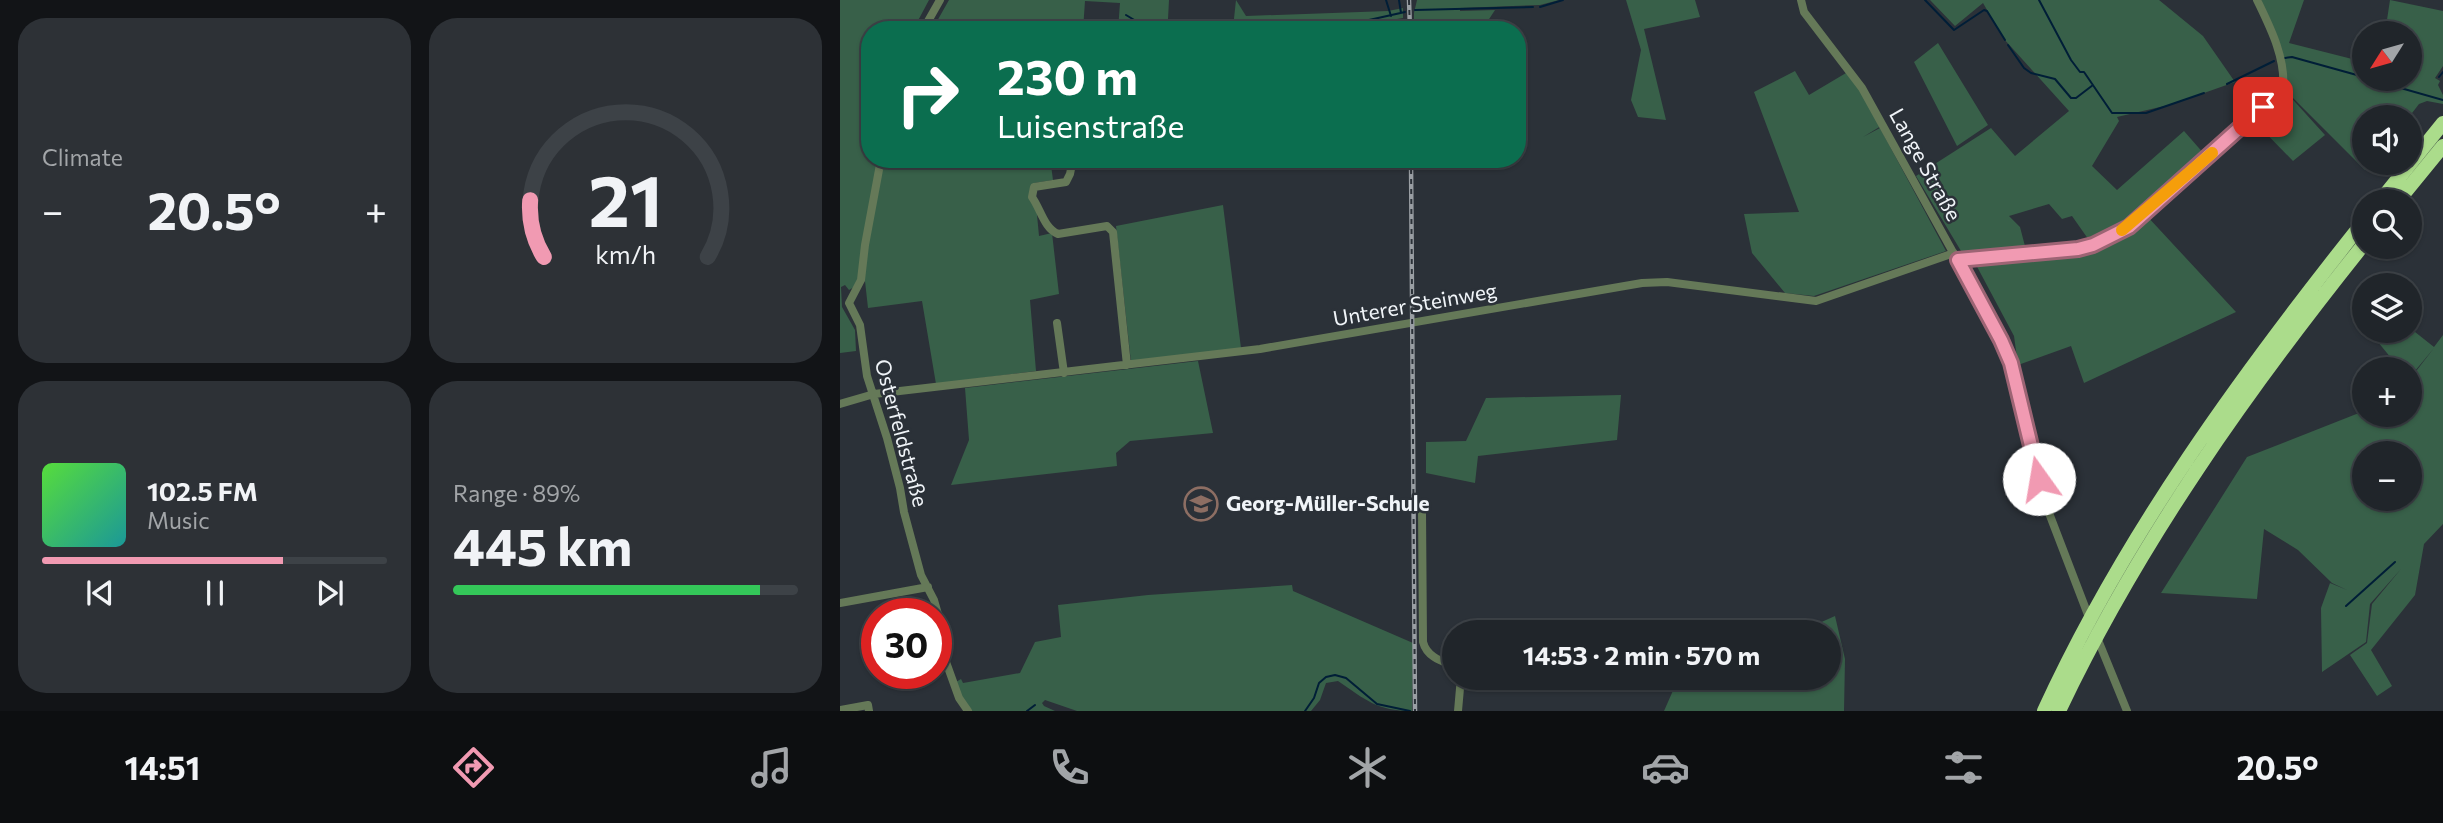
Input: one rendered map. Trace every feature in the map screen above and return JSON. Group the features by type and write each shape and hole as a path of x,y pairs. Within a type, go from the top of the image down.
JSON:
{"highway":[{"path":"2391,189 2443,123"},
{"path":"2408,189 2443,146"},
{"path":"2044,711 2074,649 2181,465 2352,237"},
{"path":"2059,711 2078,671 2192,474 2352,259"}],"street":[{"path":"928,21 940,0"},
{"name":"Lange Straße","path":"1801,0 1804,12 1862,88 2001,340 2011,363 2049,513 2127,711"},
{"name":"Unterer Steinweg","path":"840,404 874,394 1260,349 1643,283 1667,282 1816,301 1956,257 2078,249 2114,235 2137,220 2283,89 2284,78 2274,37 2257,0"},
{"name":"Osterfeldstraße","path":"879,168 860,281 849,303 860,325 867,376 900,488 921,575 940,621 941,648 959,698 968,711"},
{"path":"1071,168 1068,180 1034,187 1032,197 1042,211 1046,225 1053,232 1058,234 1107,226 1113,232 1127,365"},
{"path":"1057,323 1063,373"},
{"path":"1422,511 1423,642 1431,656 1442,661"},
{"path":"840,604 928,587"},
{"path":"1458,711 1460,690"},
{"path":"840,710 868,705 869,711"}],"green space":[{"path":"840,0 929,0 918,21 861,21 861,168 1051,168 1053,180 1034,183 1039,236 1052,233 1059,294 1030,300 1036,371 936,384 922,301 868,308 865,281 849,290 845,285 841,287 842,307 855,330 856,351 840,353"},
{"path":"949,0 1169,0 1168,19 1173,21 1119,21 1120,3 1085,1 1084,21 937,21"},
{"path":"1236,0 1246,16 1388,11 1403,8 1403,18 1386,21 1234,21"},
{"path":"1417,0 1559,0 1540,5 1460,8 1460,11 1495,10 1488,21 1414,21"},
{"path":"1626,0 1695,0 1700,17 1644,29 1666,120 1638,117 1631,100 1641,50"},
{"path":"1930,0 2159,0 2203,36 2235,82 2173,104 2117,117 2119,121 2092,166 2117,190 2184,131 2205,155 2128,224 2091,243 2072,216 2062,219 2049,204 2009,216 2020,227 2026,250 1964,256 1916,176 1991,128 2015,156 2069,111 2004,39 1983,3 1955,26"},
{"path":"2261,0 2304,0 2289,43 2352,59 2352,91 2422,91 2422,21 2387,21 2390,0 2443,11 2443,66 2435,78 2440,81 2438,85 2443,95 2443,104 2427,101 2418,105 2352,105 2352,157 2284,89 2286,78"},
{"path":"1938,43 1988,125 1957,146 1914,62"},
{"path":"1795,71 1809,95 1846,73 1859,88 1881,126 1863,137 1880,128 1946,251 1814,296 1785,293 1752,253 1744,214 1799,212 1754,92"},
{"path":"2285,91 2325,135 2293,161 2253,120"},
{"path":"1223,205 1241,348 1131,362 1116,226"},
{"path":"2146,215 2236,312 2084,383 2071,346 2018,365 2014,336 1974,261 2075,251"},
{"path":"2443,335 2443,524 2424,544 2415,595 2371,650 2392,686 2377,696 2350,655 2367,643 2372,604 2401,569 2370,604 2366,642 2322,672 2321,608 2330,583 2347,590 2332,583 2298,550 2264,529 2257,599 2161,593 2247,457 2352,416 2352,427 2422,427 2422,364 2434,348 2422,362 2422,357 2390,357 2379,343 2422,343 2422,338 2434,347"},
{"path":"1198,361 1213,433 1130,441 1116,453 1117,466 951,485 969,440 965,388"},
{"path":"1621,395 1617,440 1478,456 1475,483 1426,473 1426,442 1466,441 1486,398"},
{"path":"1292,585 1293,591 1413,643 1412,711 1381,707 1338,681 1326,683 1320,700 1311,711 1077,711 1045,700 1042,703 1044,706 1055,711 972,711 961,696 956,682 961,679 963,683 1020,673 1035,642 1061,637 1058,605 1148,595"},
{"path":"1841,642 1845,659 1844,711 1664,711 1673,690 1841,690"}],"waterway":[{"path":"1386,0 1391,16"},
{"path":"1399,0 1401,13"},
{"path":"1540,7 1563,0"},
{"path":"1925,0 1954,30 1984,10 1987,11 2005,40"},
{"path":"2039,0 2071,60 2080,72 2084,72 2112,113 2146,113 2204,93"},
{"path":"1415,10 1533,7"},
{"path":"1356,21 1405,12"},
{"path":"1126,15 1136,21"},
{"path":"2008,45 2024,68 2031,73 2055,79 2071,98 2076,98 2093,85"},
{"path":"2285,58 2292,57 2352,74"},
{"path":"2227,84 2274,61"},
{"path":"2439,77 2443,72"},
{"path":"2411,91 2443,100"},
{"path":"2346,606 2395,562"},
{"path":"1305,711 1314,698 1319,683 1326,677 1335,675 1346,678 1377,704 1410,711"},
{"path":"1027,711 1035,705"}],"railway":[{"path":"1409,0 1410,21"},
{"path":"1411,168 1415,711"}],"slow traffic":[{"path":"2122,230 2129,227 2212,153"}],"place":[{"name":"Georg-Müller-Schule","path":"1201,504"}],"route":[{"path":"2039,479 2011,363 1958,260 2078,249 2114,235 2129,227 2263,107"}]}
